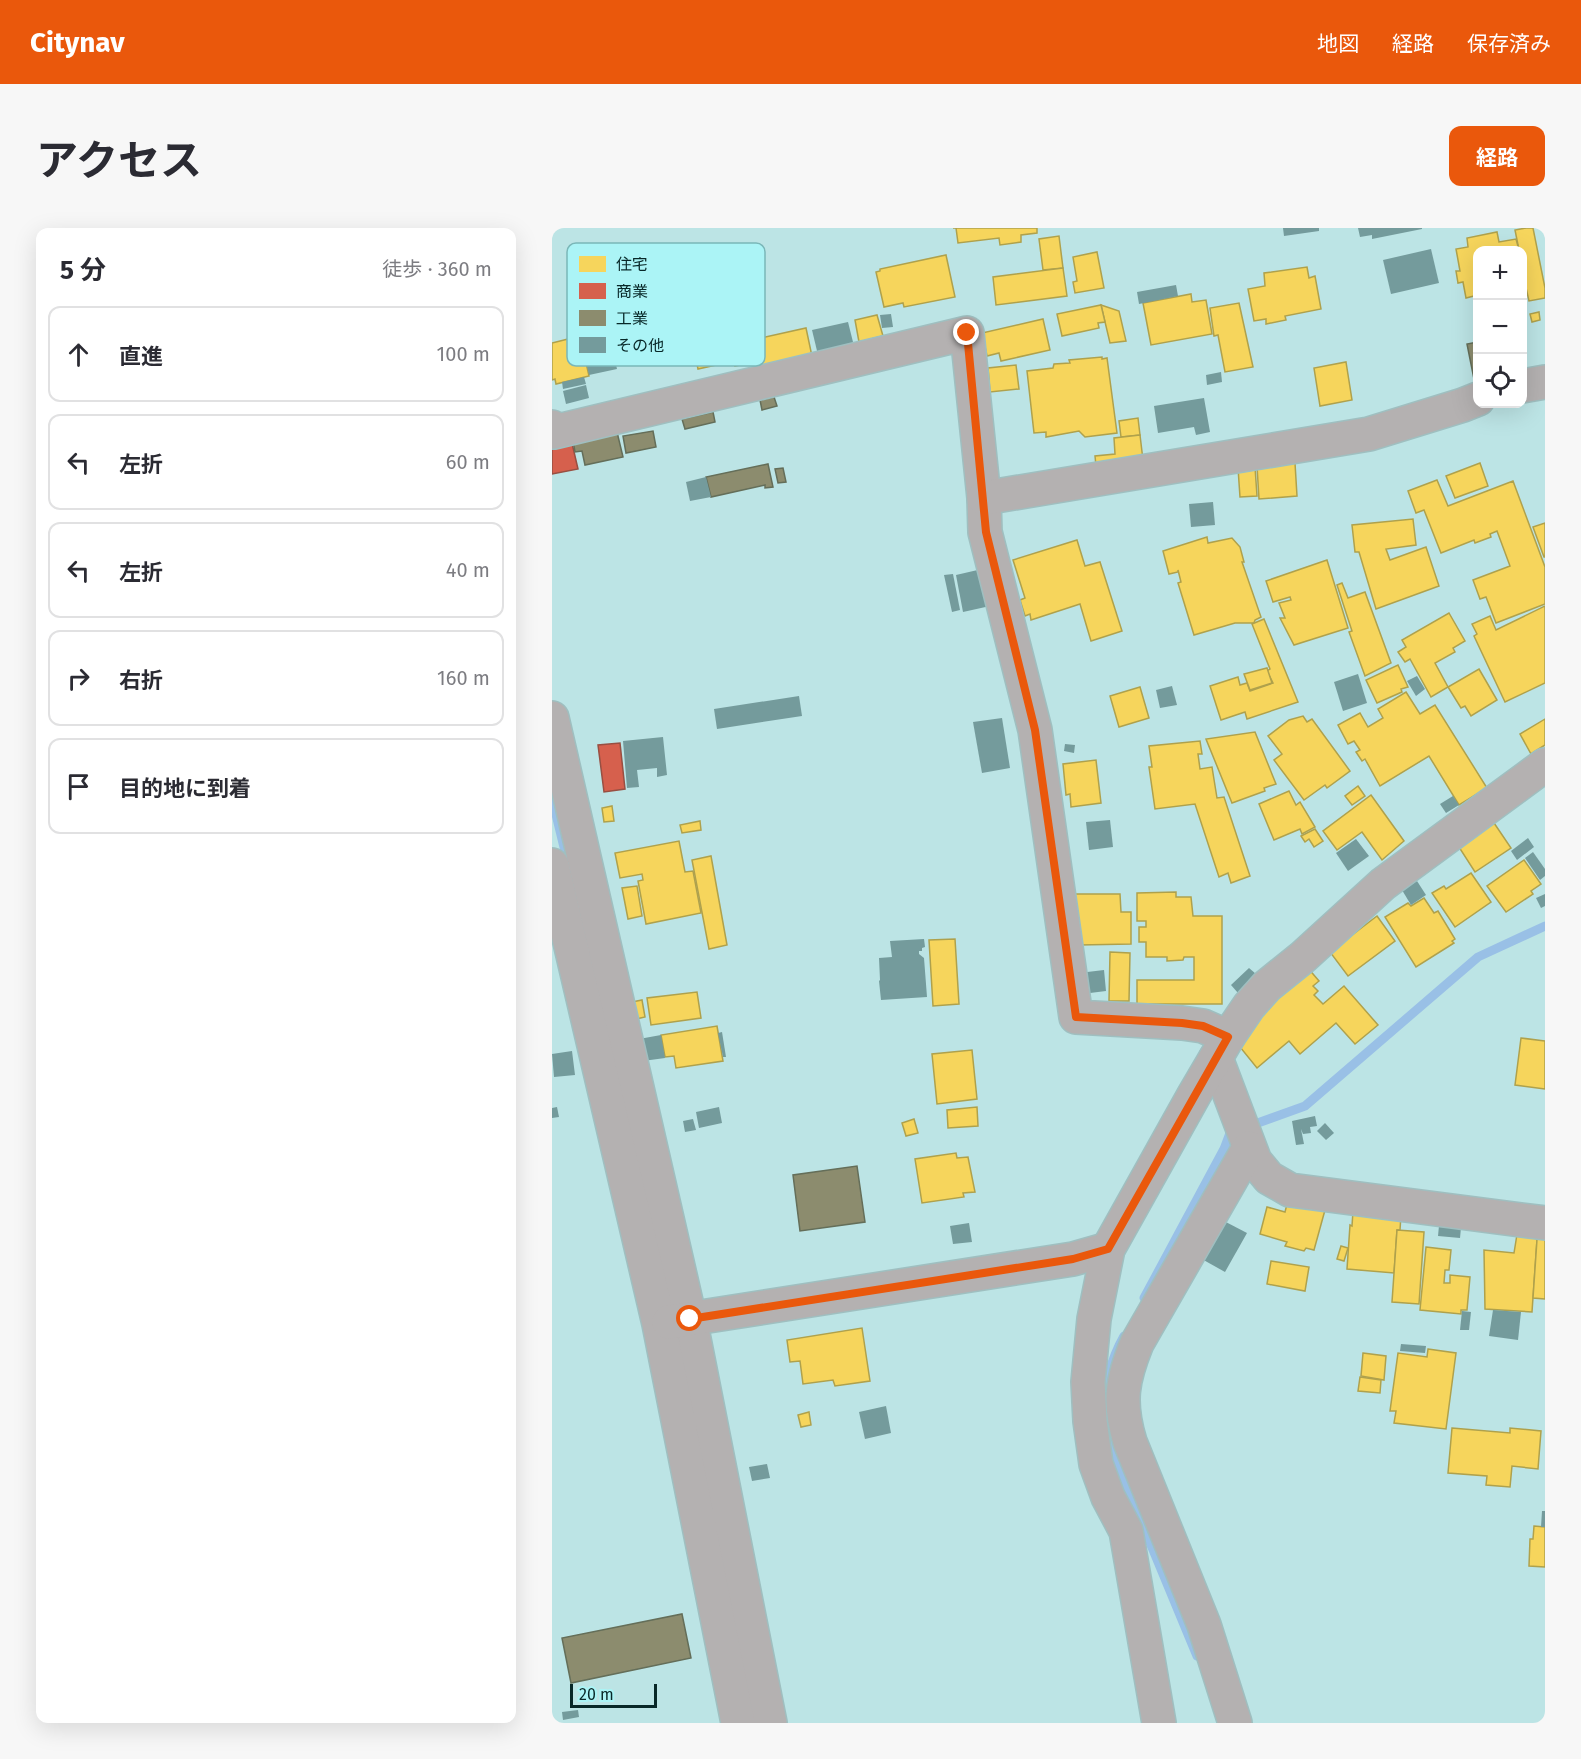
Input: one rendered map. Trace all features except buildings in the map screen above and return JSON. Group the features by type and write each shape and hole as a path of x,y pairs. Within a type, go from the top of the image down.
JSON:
{"street":[{"path":"552,427 554,432 967,333 986,532 1035,730 1076,1017 1203,1026 1222,1048 1245,1137 1255,1161 1269,1178 1290,1190 1545,1223"},
{"path":"1527,385 1545,382"},
{"path":"984,498 1369,434 1473,401"},
{"path":"552,718 675,1322 738,1723"},
{"path":"1159,1723 1154,1681 1126,1531 1108,1497 1096,1464 1090,1421 1088,1382 1094,1319 1108,1249 1222,1048 1249,1006 1268,986 1383,884 1545,765"},
{"path":"552,865 675,1322 770,1723"},
{"path":"1235,1723 1204,1625 1130,1442 1123,1421 1121,1404 1128,1366 1137,1343 1245,1137"},
{"path":"675,1322 1073,1259 1108,1249"}],"waterway":[{"path":"552,798 569,868"},
{"path":"1144,1298 1224,1149 1230,1133 1305,1106 1478,957 1545,926"},
{"path":"1105,1415 1105,1394 1109,1374 1124,1336"},
{"path":"1107,1432 1110,1446 1197,1656"}],"route":[{"path":"690,1319 1073,1259 1108,1249 1228,1037 1203,1026 1182,1023 1076,1017 1035,730 986,532 967,333"}]}
